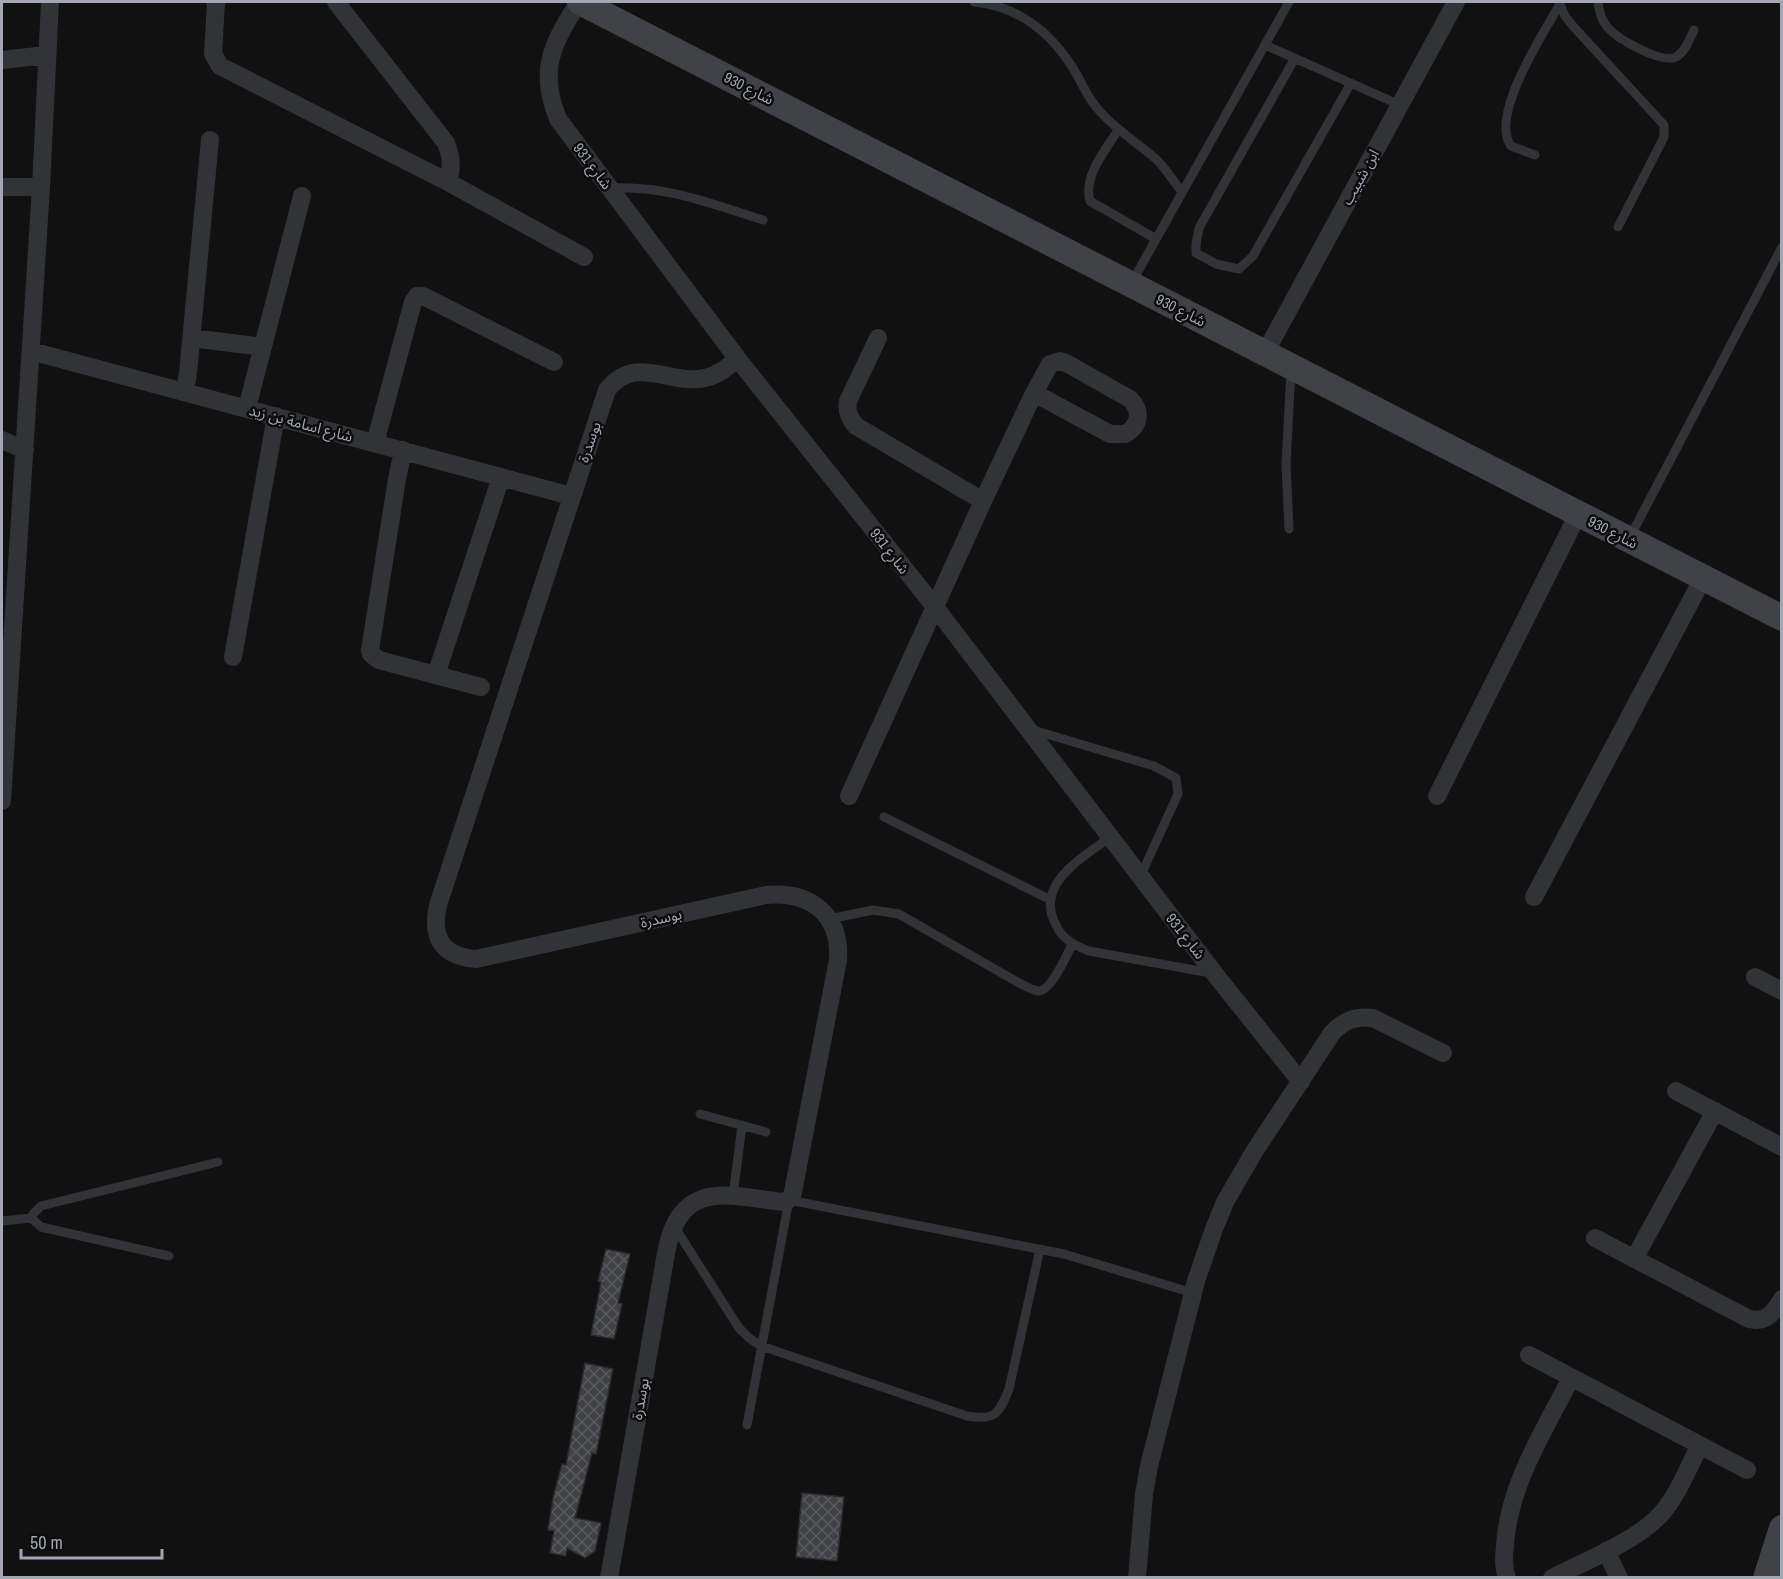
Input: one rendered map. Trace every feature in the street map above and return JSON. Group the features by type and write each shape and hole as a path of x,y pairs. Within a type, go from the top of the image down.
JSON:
{"street":[{"path":"2,801 41,187 50,2"},
{"path":"216,2 213,54 220,66 448,182 584,256"},
{"path":"336,2 446,143 452,167 448,182"},
{"name":"شارع 931","path":"580,2 560,31 552,48 548,66 551,102 558,119 737,358 935,607 1214,973 1301,1082"},
{"name":"شارع 930","path":"580,2 1782,618"},
{"name":"ابن شبيب","path":"1265,353 1456,2"},
{"path":"2,60 46,55"},
{"path":"185,391 210,140"},
{"path":"2,187 41,187"},
{"path":"247,408 303,196"},
{"path":"375,443 413,302 417,296 423,296 554,362"},
{"path":"192,338 263,347"},
{"path":"878,338 848,401 847,408 851,421 983,501"},
{"name":"شارع اسامة بن زيد","path":"31,351 571,496"},
{"name":"بوسدرة","path":"737,358 727,368 707,378 696,379 636,371 619,377 607,390 434,922 436,934 454,954 476,959 783,893 814,904 829,919"},
{"path":"849,796 983,501 1034,393 1050,364 1060,361 1130,399 1135,404 1138,418 1136,425 1125,434 1110,434 1034,393"},
{"path":"233,657 276,416"},
{"path":"2,440 25,450"},
{"path":"403,450 371,654 379,660 481,687"},
{"path":"436,675 501,477"},
{"path":"1437,796 1578,514"},
{"path":"1534,897 1703,578"},
{"path":"673,1224 694,1203 713,1196 785,1202 793,1193 837,960 837,939 829,919"},
{"path":"1755,977 1782,991"},
{"path":"1137,1578 1144,1494 1149,1466 1193,1293 1203,1257 1225,1202 1254,1152 1338,1026 1354,1018 1373,1018 1443,1053"},
{"path":"1676,1090 1782,1147"},
{"path":"1634,1259 1715,1112"},
{"name":"بوسدرة","path":"609,1578 673,1224"},
{"path":"1594,1238 1749,1319 1756,1321 1769,1316 1782,1299"},
{"path":"1529,1355 1748,1470"},
{"path":"1507,1578 1504,1570 1505,1546 1512,1502 1526,1464 1572,1378"},
{"path":"1552,1578 1606,1551 1641,1530 1660,1515 1673,1497 1700,1445"},
{"path":"1772,1573 1782,1528"},
{"path":"1606,1551 1619,1578"}],"lane":[{"path":"974,2 991,3 1023,16 1048,34 1072,66 1095,107 1118,130 1157,160 1182,192"},
{"path":"1131,284 1289,2"},
{"path":"1598,2 1606,26 1615,35 1659,57 1669,59 1677,57 1683,51 1694,30"},
{"path":"1535,155 1510,146 1508,143 1508,111 1523,69 1559,3"},
{"path":"1559,3 1572,25 1664,125 1664,137 1618,227"},
{"path":"1265,45 1400,105"},
{"path":"1295,58 1199,228 1196,253 1216,264 1239,268 1253,256 1351,83"},
{"path":"1118,130 1091,174 1087,192 1090,201 1156,239"},
{"path":"609,188 636,187 665,190 763,220"},
{"path":"1628,539 1782,247"},
{"path":"1288,529 1286,464 1292,366"},
{"path":"1027,729 1154,766 1176,778 1178,794 1140,876"},
{"path":"885,817 1051,900"},
{"path":"1110,837 1067,869 1056,883 1051,900 1052,917 1060,933 1072,945 1089,951 1214,973"},
{"path":"829,919 873,910 899,914 1019,983 1039,991 1046,989 1072,945"},
{"path":"700,1114 766,1132"},
{"path":"733,1196 742,1125"},
{"path":"31,1218 42,1206 218,1162"},
{"path":"747,1425 789,1200 1040,1249 1086,1260 1193,1293"},
{"path":"2,1221 31,1218 41,1227 169,1256"},
{"path":"673,1224 739,1328 761,1346 967,1416 983,1419 995,1415 1002,1406 1009,1389 1040,1249"}],"building":[{"path":"606,1249 630,1254 618,1303 622,1304 614,1339 591,1335 601,1282 598,1281"},
{"path":"585,1363 613,1369 596,1454 592,1453 575,1518 601,1523 595,1551 585,1558 567,1548 566,1556 550,1553 554,1531 548,1530 562,1464 566,1465"},
{"path":"802,1493 844,1497 837,1561 796,1557"}]}
